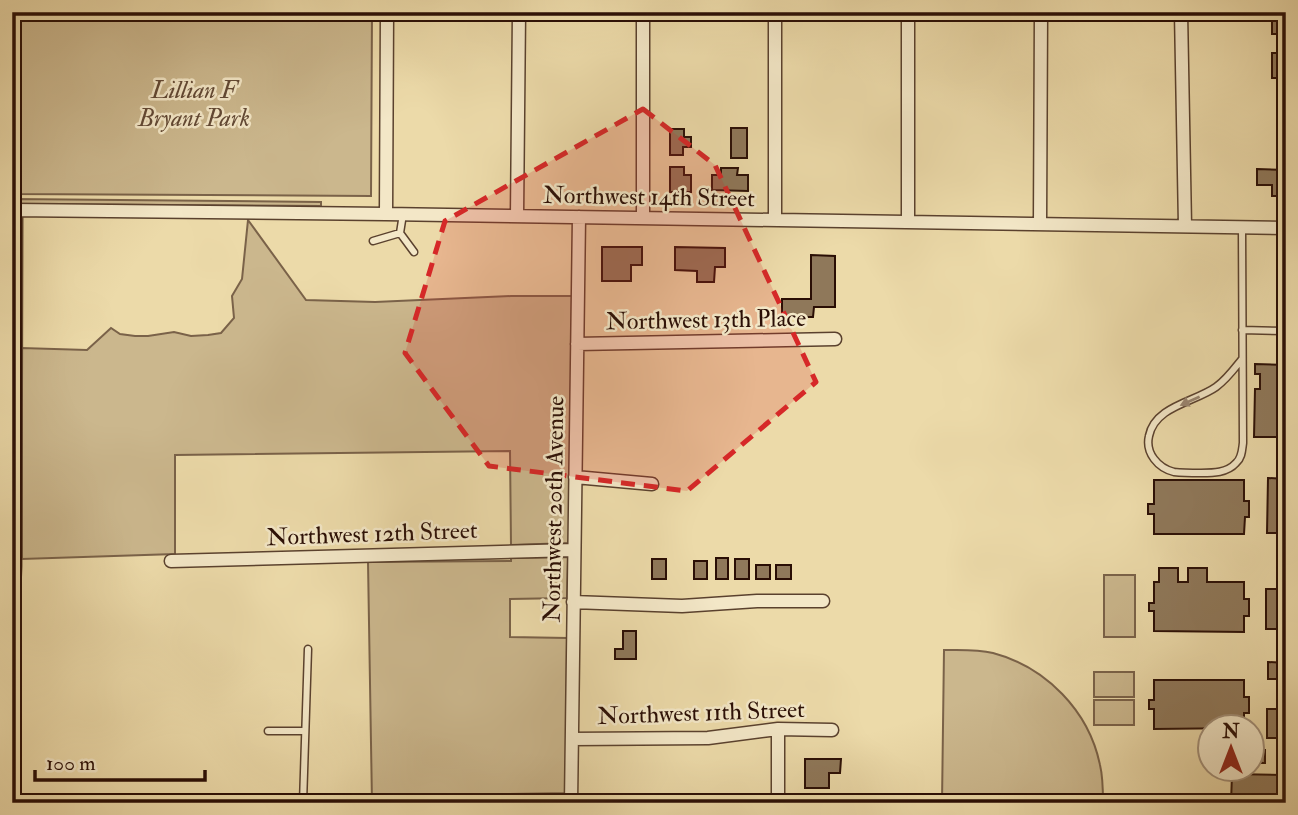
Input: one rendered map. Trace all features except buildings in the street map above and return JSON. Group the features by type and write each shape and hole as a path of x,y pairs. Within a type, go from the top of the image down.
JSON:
{"street":[{"path":"386,214 387,12"},
{"path":"517,216 519,12"},
{"path":"643,12 643,218"},
{"path":"775,12 775,220"},
{"path":"908,12 908,222"},
{"path":"1040,224 1041,12"},
{"path":"1181,12 1185,226"},
{"path":"12,632 14,210"},
{"name":"Northwest 14th Street","path":"14,210 1286,228"},
{"name":"Northwest 20th Avenue","path":"571,803 579,217"},
{"name":"Northwest 13th Place","path":"577,344 835,339"},
{"path":"575,477 652,484"},
{"name":"Northwest 12th Street","path":"171,561 574,550"},
{"path":"573,602 682,606 757,600 823,601"},
{"path":"778,729 778,803"},
{"name":"Northwest 11th Street","path":"572,739 708,738 778,729 832,730"}],"lane":[{"path":"402,214 400,233 414,252"},
{"path":"1242,227 1243,443 1238,462 1214,473 1180,473 1160,465 1149,451 1149,433 1153,424 1170,410 1218,386 1242,359"},
{"path":"373,241 400,233"},
{"path":"1242,330 1286,331"},
{"path":"303,803 308,649"},
{"path":"268,731 305,732"}],"highlighted area":[{"path":"643,109 715,165 816,382 687,491 489,466 405,353 445,221"}],"green space":[{"name":"Lillian F Bryant Park","path":"12,12 372,12 371,196 12,194"},
{"path":"12,199 321,202 321,206 12,204"},
{"path":"248,220 306,300 375,302 572,296 569,543 511,545 510,451 175,455 175,554 22,559 22,348 87,350 111,328 120,334 135,336 174,332 191,336 221,333 234,318 232,296 242,279"},
{"path":"568,557 567,598 510,599 510,637 567,638 566,793 510,794 509,803 372,803 368,562 511,561 511,558"},
{"path":"1104,575 1135,575 1135,637 1104,637"},
{"path":"944,650 981,651 1012,660 1031,669 1062,694 1086,727 1094,745 1102,774 1103,803 942,803"},
{"path":"1094,672 1134,672 1134,697 1094,697"},
{"path":"1094,700 1134,700 1134,725 1094,725"}]}
